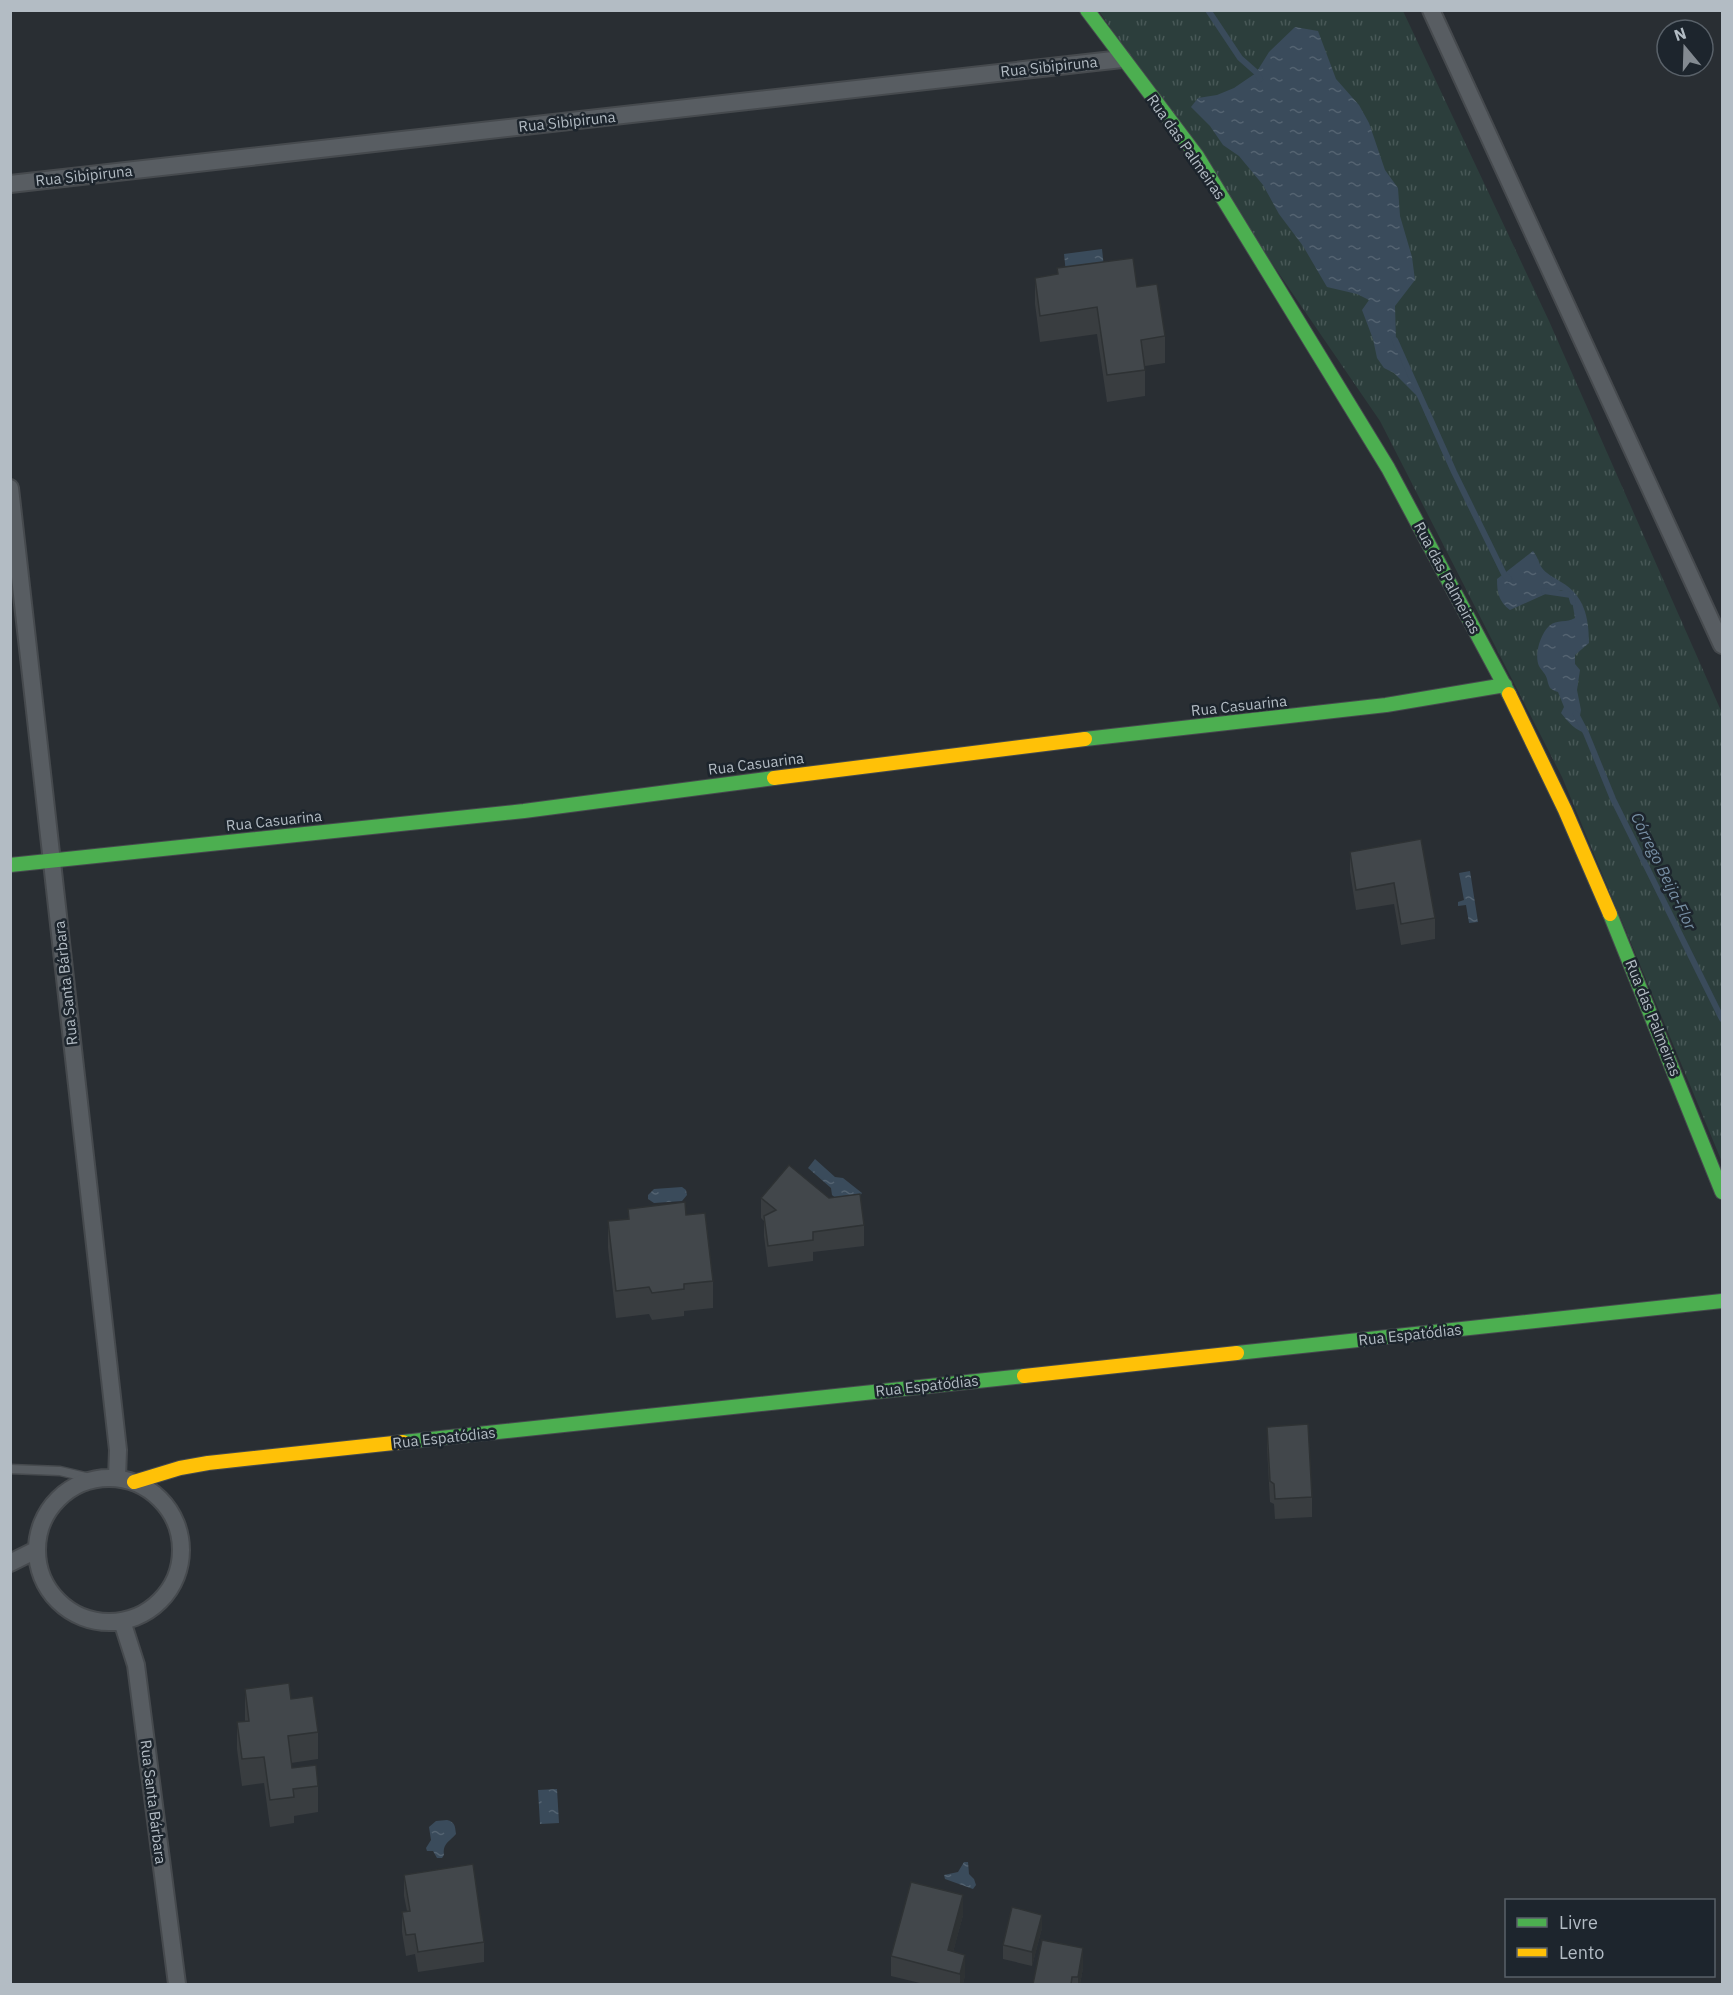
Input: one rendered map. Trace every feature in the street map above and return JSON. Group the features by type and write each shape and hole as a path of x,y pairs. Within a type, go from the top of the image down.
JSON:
{"street":[{"name":"Rua das Palmeiras","path":"1087,10 1197,156 1388,468 1505,685 1565,810 1630,960 1722,1192"},
{"path":"1431,10 1722,645"},
{"name":"Rua Sibipiruna","path":"10,184 1122,59"},
{"name":"Rua Santa Bárbara","path":"10,488 118,1450 117,1478"},
{"name":"Rua Casuarina","path":"10,865 524,812 1014,747 1386,705 1505,685"},
{"name":"Rua Espatódias","path":"134,1482 180,1468 208,1463 1722,1301"},
{"path":"117,1478 134,1482 154,1493 170,1511 179,1532 181,1555 176,1578 163,1598 144,1613 122,1621 99,1622 78,1615 59,1603 45,1585 34,1551 43,1519 56,1501 73,1487 94,1479 117,1478"},
{"path":"10,1563 34,1551"},
{"name":"Rua Santa Bárbara","path":"122,1621 136,1665 177,1984"}],"lane":[{"path":"10,1469 60,1471 94,1479"}],"green space":[{"path":"1099,11 1403,11 1549,321 1722,713 1722,1162 1562,777 1380,421"}],"water":[{"path":"1295,27 1318,31 1336,79 1359,105 1369,123 1385,170 1398,188 1400,216 1412,257 1415,280 1395,306 1396,341 1423,402 1394,373 1384,368 1377,358 1373,339 1362,310 1369,300 1357,294 1327,287 1303,246 1279,214 1263,185 1239,156 1223,145 1210,126 1191,107 1198,98 1217,95 1234,88 1256,73 1269,52"},
{"path":"1102,249 1104,268 1066,273 1064,254"},
{"path":"1533,551 1543,570 1569,587 1584,608 1589,643 1575,655 1575,664 1580,670 1577,690 1581,710 1579,721 1586,733 1569,723 1561,713 1564,707 1558,692 1550,687 1539,666 1537,656 1543,634 1549,626 1555,622 1575,618 1571,595 1561,590 1550,592 1510,610 1503,604 1498,593 1497,579"},
{"path":"1470,871 1478,922 1469,923 1466,905 1458,906 1458,902 1464,900 1459,873"},
{"path":"815,1159 835,1177 843,1178 862,1193 849,1209 832,1195 831,1188 808,1168"},
{"path":"682,1187 686,1190 687,1195 682,1201 654,1203 648,1199 648,1195 654,1189"},
{"path":"557,1789 559,1823 540,1824 538,1790"},
{"path":"447,1820 454,1825 456,1834 445,1845 442,1858 437,1858 433,1851 427,1851 426,1848 431,1840 429,1827 436,1821"},
{"path":"964,1862 968,1862 969,1874 976,1885 973,1889 945,1879 944,1875 958,1872"}],"building":[{"path":"1133,258 1137,287 1157,284 1165,336 1141,340 1145,370 1107,375 1097,307 1040,316 1035,278 1058,274 1057,268"},
{"path":"1421,839 1435,918 1401,924 1394,883 1356,890 1350,852"},
{"path":"789,1165 829,1198 860,1194 864,1225 813,1232 813,1240 768,1246 764,1216 776,1210 761,1198"},
{"path":"685,1202 686,1215 705,1213 713,1281 684,1284 684,1289 652,1293 649,1287 616,1291 608,1221 629,1219 628,1209"},
{"path":"1308,1424 1312,1497 1275,1499 1274,1484 1270,1481 1267,1427"},
{"path":"289,1683 291,1699 313,1696 318,1732 288,1736 292,1768 316,1765 318,1786 293,1789 294,1797 270,1800 264,1757 242,1759 237,1722 249,1721 245,1689"},
{"path":"473,1864 484,1942 418,1952 415,1934 406,1935 402,1912 410,1911 404,1875"},
{"path":"911,1882 963,1895 948,1950 965,1955 960,1974 891,1956"},
{"path":"1012,1907 1042,1915 1032,1952 1003,1945"},
{"path":"1042,1940 1083,1948 1078,1977 1072,1977 1071,1984 1033,1984"}],"waterway":[{"name":"Córrego Beija-Flor","path":"1208,10 1240,58 1257,73 1260,79"},
{"name":"Córrego Beija-Flor","path":"1395,340 1454,472 1504,574 1509,579"},
{"path":"1544,591 1571,595 1573,602"},
{"name":"Córrego Beija-Flor","path":"1576,714 1613,799 1722,1019"}],"traffic: fast":[{"path":"1087,10 1197,156 1388,468 1509,694"},
{"path":"1085,739 1386,705 1505,685"},
{"path":"10,865 524,811 774,778"},
{"path":"1610,914 1722,1192"},
{"path":"1237,1353 1722,1301"},
{"path":"403,1442 1024,1376"}],"traffic: slow":[{"path":"1509,694 1565,810 1610,914"},
{"path":"774,778 1085,739"},
{"path":"1024,1376 1237,1353"},
{"path":"134,1482 180,1468 208,1463 403,1442"}]}
